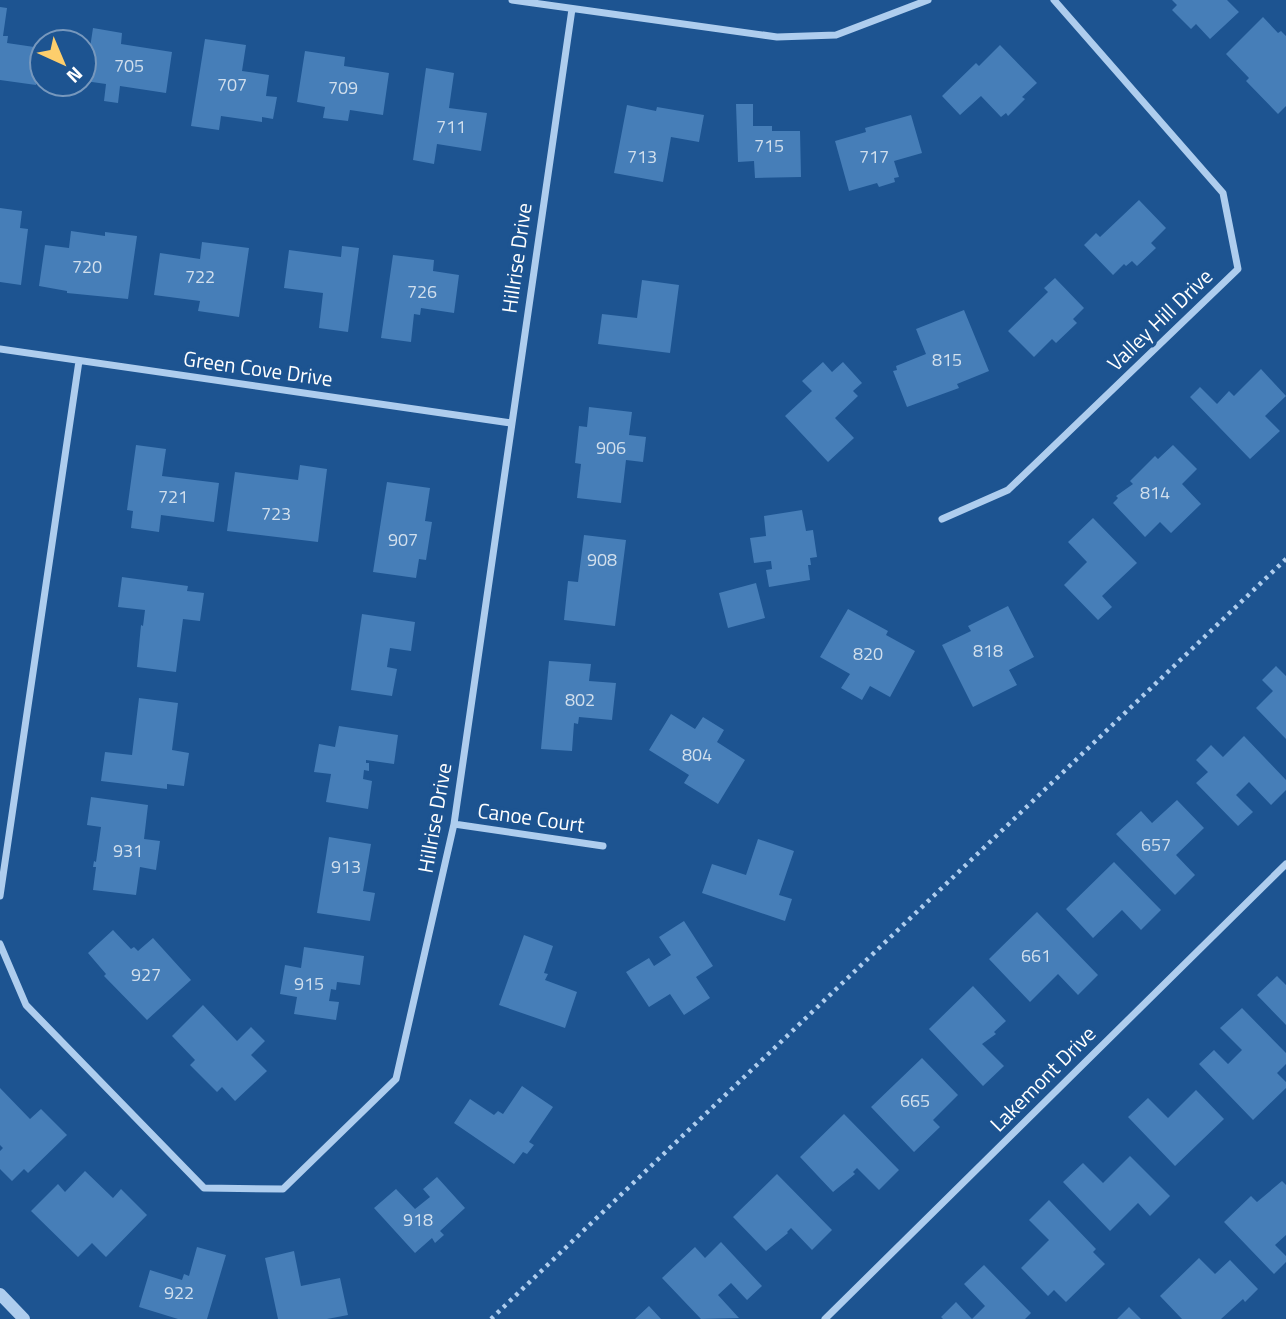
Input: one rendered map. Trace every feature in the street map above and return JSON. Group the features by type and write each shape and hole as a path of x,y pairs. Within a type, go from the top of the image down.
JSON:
{"street":[{"path":"512,0 777,37 836,34 928,0"},
{"name":"Valley Hill Drive","path":"942,519 1008,490 1238,269 1223,193 1054,0"},
{"name":"Hillrise Drive","path":"0,944 26,1005 204,1188 283,1189 396,1079 454,824 572,9"},
{"name":"Green Cove Drive","path":"0,349 511,423"},
{"path":"0,896 79,361"},
{"name":"Canoe Court","path":"454,824 603,846"},
{"name":"Lakemont Drive","path":"825,1319 1286,864"},
{"path":"0,1294 24,1319"}],"path":[{"path":"491,1319 1286,559"}],"building":[{"path":"1172,0 1227,0 1239,12 1210,39 1196,24 1191,29 1172,10 1177,5"},
{"path":"0,7 7,8 3,36 8,36 7,43 28,46 28,84 0,80"},
{"path":"1263,17 1278,33 1281,31 1286,36 1286,106 1278,114 1246,81 1249,78 1226,54"},
{"path":"98,29 122,33 121,44 172,52 166,93 120,86 118,103 104,101 106,84 98,83"},
{"path":"205,39 246,45 242,71 269,75 266,96 277,97 273,119 262,117 262,122 221,116 219,130 191,126"},
{"path":"1000,45 1037,83 1008,116 1006,113 1001,117 981,96 960,115 942,96 976,63 979,66"},
{"path":"305,51 345,57 344,66 389,73 383,115 350,110 348,121 323,118 325,107 297,102"},
{"path":"426,68 454,73 449,108 487,113 481,151 437,144 434,164 413,160"},
{"path":"736,104 753,104 753,126 772,126 772,131 800,131 801,177 755,178 754,161 738,162"},
{"path":"627,105 656,111 657,107 704,115 699,142 671,137 663,182 614,173"},
{"path":"911,115 922,153 894,161 899,177 894,178 895,182 879,187 877,183 849,191 835,141 866,132 865,128"},
{"path":"1139,200 1166,228 1151,243 1156,248 1137,266 1132,261 1126,266 1124,264 1113,275 1084,245 1096,233 1100,237"},
{"path":"0,208 22,211 20,228 28,229 21,285 0,282"},
{"path":"71,231 105,236 105,232 137,236 128,299 67,293 39,286 45,245 69,248"},
{"path":"202,242 249,248 239,317 198,311 200,301 154,295 160,253 200,259"},
{"path":"342,246 359,248 348,332 319,328 323,293 284,288 289,250 341,257"},
{"path":"393,255 434,260 433,271 459,275 454,313 421,308 420,315 414,314 411,342 381,338"},
{"path":"1055,278 1084,308 1073,319 1077,323 1056,343 1052,339 1034,357 1008,331 1048,292 1044,288"},
{"path":"642,280 679,285 670,353 598,344 602,314 637,318"},
{"path":"964,310 989,371 957,384 959,388 907,407 893,371 897,370 896,366 926,354 916,329"},
{"path":"823,362 832,372 843,362 862,383 853,391 858,396 835,418 854,438 828,462 785,416 812,391 802,381"},
{"path":"1261,369 1286,396 1265,416 1280,431 1250,459 1190,397 1200,387 1217,404 1229,391 1234,396"},
{"path":"589,407 632,412 629,435 646,437 643,462 626,460 621,503 577,498 581,464 575,463 579,426 587,427"},
{"path":"136,445 166,449 162,476 219,483 214,522 161,515 159,532 131,528 133,511 127,510"},
{"path":"1173,445 1197,469 1182,484 1201,504 1171,533 1160,522 1145,537 1113,503 1118,498 1116,496 1133,484 1130,481 1155,456 1158,459"},
{"path":"300,465 327,469 318,542 227,531 235,472 298,480"},
{"path":"387,482 430,488 425,521 432,522 426,560 419,559 416,578 373,572"},
{"path":"802,510 806,531 813,530 817,557 810,558 810,580 769,587 766,570 772,569 771,561 754,563 750,538 766,536 764,516"},
{"path":"1093,518 1137,563 1102,596 1112,607 1098,620 1064,585 1087,562 1068,542"},
{"path":"584,535 626,540 615,626 564,620 568,581 578,582"},
{"path":"122,577 188,586 187,591 204,593 200,621 183,619 176,672 137,667 145,610 118,607"},
{"path":"756,583 765,618 728,628 719,593"},
{"path":"1008,606 1034,657 1009,670 1017,685 973,707 942,645 971,631 968,626"},
{"path":"848,609 888,631 886,635 915,651 890,697 870,686 862,700 841,688 850,674 820,657"},
{"path":"362,614 415,622 411,651 390,648 387,667 397,669 392,696 351,690"},
{"path":"549,661 591,664 589,681 616,683 612,720 579,717 578,724 574,723 572,751 541,749"},
{"path":"1276,666 1286,676 1286,739 1256,708 1273,691 1262,680"},
{"path":"139,698 178,703 172,750 189,753 184,786 167,784 167,789 101,781 105,752 132,755"},
{"path":"671,714 695,729 703,717 724,730 717,742 745,760 718,804 684,783 689,775 649,750"},
{"path":"339,726 398,735 394,764 366,760 366,763 369,763 369,771 364,770 363,779 372,781 368,809 326,802 331,774 314,772 319,744 335,747"},
{"path":"1244,736 1286,780 1286,790 1271,805 1249,782 1236,795 1253,812 1238,826 1196,783 1208,772 1196,760 1211,745 1223,757"},
{"path":"91,797 148,805 144,839 160,841 156,870 140,867 136,895 93,890 96,867 93,867 101,827 87,825"},
{"path":"1177,800 1204,828 1176,855 1195,875 1175,895 1116,834 1141,811 1152,823"},
{"path":"329,837 371,844 363,891 375,893 370,921 317,913"},
{"path":"758,839 794,851 779,895 792,899 785,921 702,893 712,864 746,875"},
{"path":"1114,862 1161,910 1141,930 1122,910 1093,938 1066,909"},
{"path":"1037,912 1098,975 1078,995 1058,974 1030,1002 989,959"},
{"path":"684,921 713,966 696,977 710,998 684,1015 670,994 649,1007 626,972 649,958 654,966 671,955 659,937"},
{"path":"113,930 131,949 134,947 138,951 153,938 191,980 147,1020 104,976 106,974 88,953"},
{"path":"524,935 553,946 544,973 548,974 545,980 577,992 565,1028 499,1005"},
{"path":"304,947 364,956 360,985 337,982 336,990 331,989 329,1001 339,1002 336,1020 294,1014 297,997 280,994 285,965 301,968"},
{"path":"1277,976 1286,985 1286,1025 1257,995"},
{"path":"973,986 1006,1021 994,1032 996,1034 982,1044 1004,1066 983,1086 929,1029"},
{"path":"203,1005 237,1041 251,1027 265,1041 251,1055 267,1071 235,1101 222,1087 217,1092 190,1065 195,1060 172,1036"},
{"path":"1242,1008 1286,1053 1286,1064 1277,1073 1286,1082 1286,1088 1253,1120 1199,1064 1214,1050 1228,1064 1242,1050 1220,1028"},
{"path":"922,1058 958,1095 933,1120 940,1127 914,1152 871,1107"},
{"path":"522,1086 553,1107 529,1142 534,1145 527,1154 523,1152 514,1164 454,1123 470,1099 494,1115 498,1111 503,1114"},
{"path":"0,1088 30,1119 41,1109 67,1135 28,1173 24,1169 12,1181 0,1169 0,1151 3,1148 0,1145"},
{"path":"1196,1090 1224,1119 1175,1166 1128,1117 1148,1098 1168,1118"},
{"path":"844,1114 899,1170 879,1190 857,1168 853,1172 855,1174 833,1192 800,1157"},
{"path":"1130,1156 1170,1196 1150,1216 1138,1203 1110,1231 1063,1182 1083,1163 1103,1183"},
{"path":"85,1171 113,1198 121,1189 147,1215 106,1257 92,1243 78,1257 31,1211 58,1184 65,1192"},
{"path":"777,1174 832,1230 812,1250 791,1228 766,1251 733,1217"},
{"path":"437,1177 465,1208 440,1231 444,1235 435,1243 432,1238 415,1253 374,1208 396,1189 415,1209 430,1197 423,1189"},
{"path":"1282,1181 1286,1185 1286,1235 1275,1245 1286,1256 1286,1262 1274,1274 1224,1222 1251,1196 1257,1202"},
{"path":"1049,1200 1096,1249 1093,1252 1105,1264 1066,1302 1054,1290 1048,1296 1021,1268 1049,1240 1029,1220"},
{"path":"721,1242 762,1286 747,1300 731,1283 718,1295 739,1318 701,1319 662,1278 695,1247 705,1258"},
{"path":"197,1247 226,1255 207,1319 178,1319 139,1307 150,1270 182,1280 184,1274 189,1276"},
{"path":"294,1251 301,1286 340,1278 348,1315 327,1319 278,1319 265,1258"},
{"path":"1199,1258 1215,1274 1230,1260 1258,1289 1221,1319 1182,1319 1160,1296"},
{"path":"984,1265 1031,1313 1025,1319 972,1319 985,1306 964,1284"},
{"path":"956,1302 972,1319 943,1319 941,1317"},
{"path":"649,1306 661,1319 635,1319"},
{"path":"1129,1307 1141,1319 1117,1319"}]}
